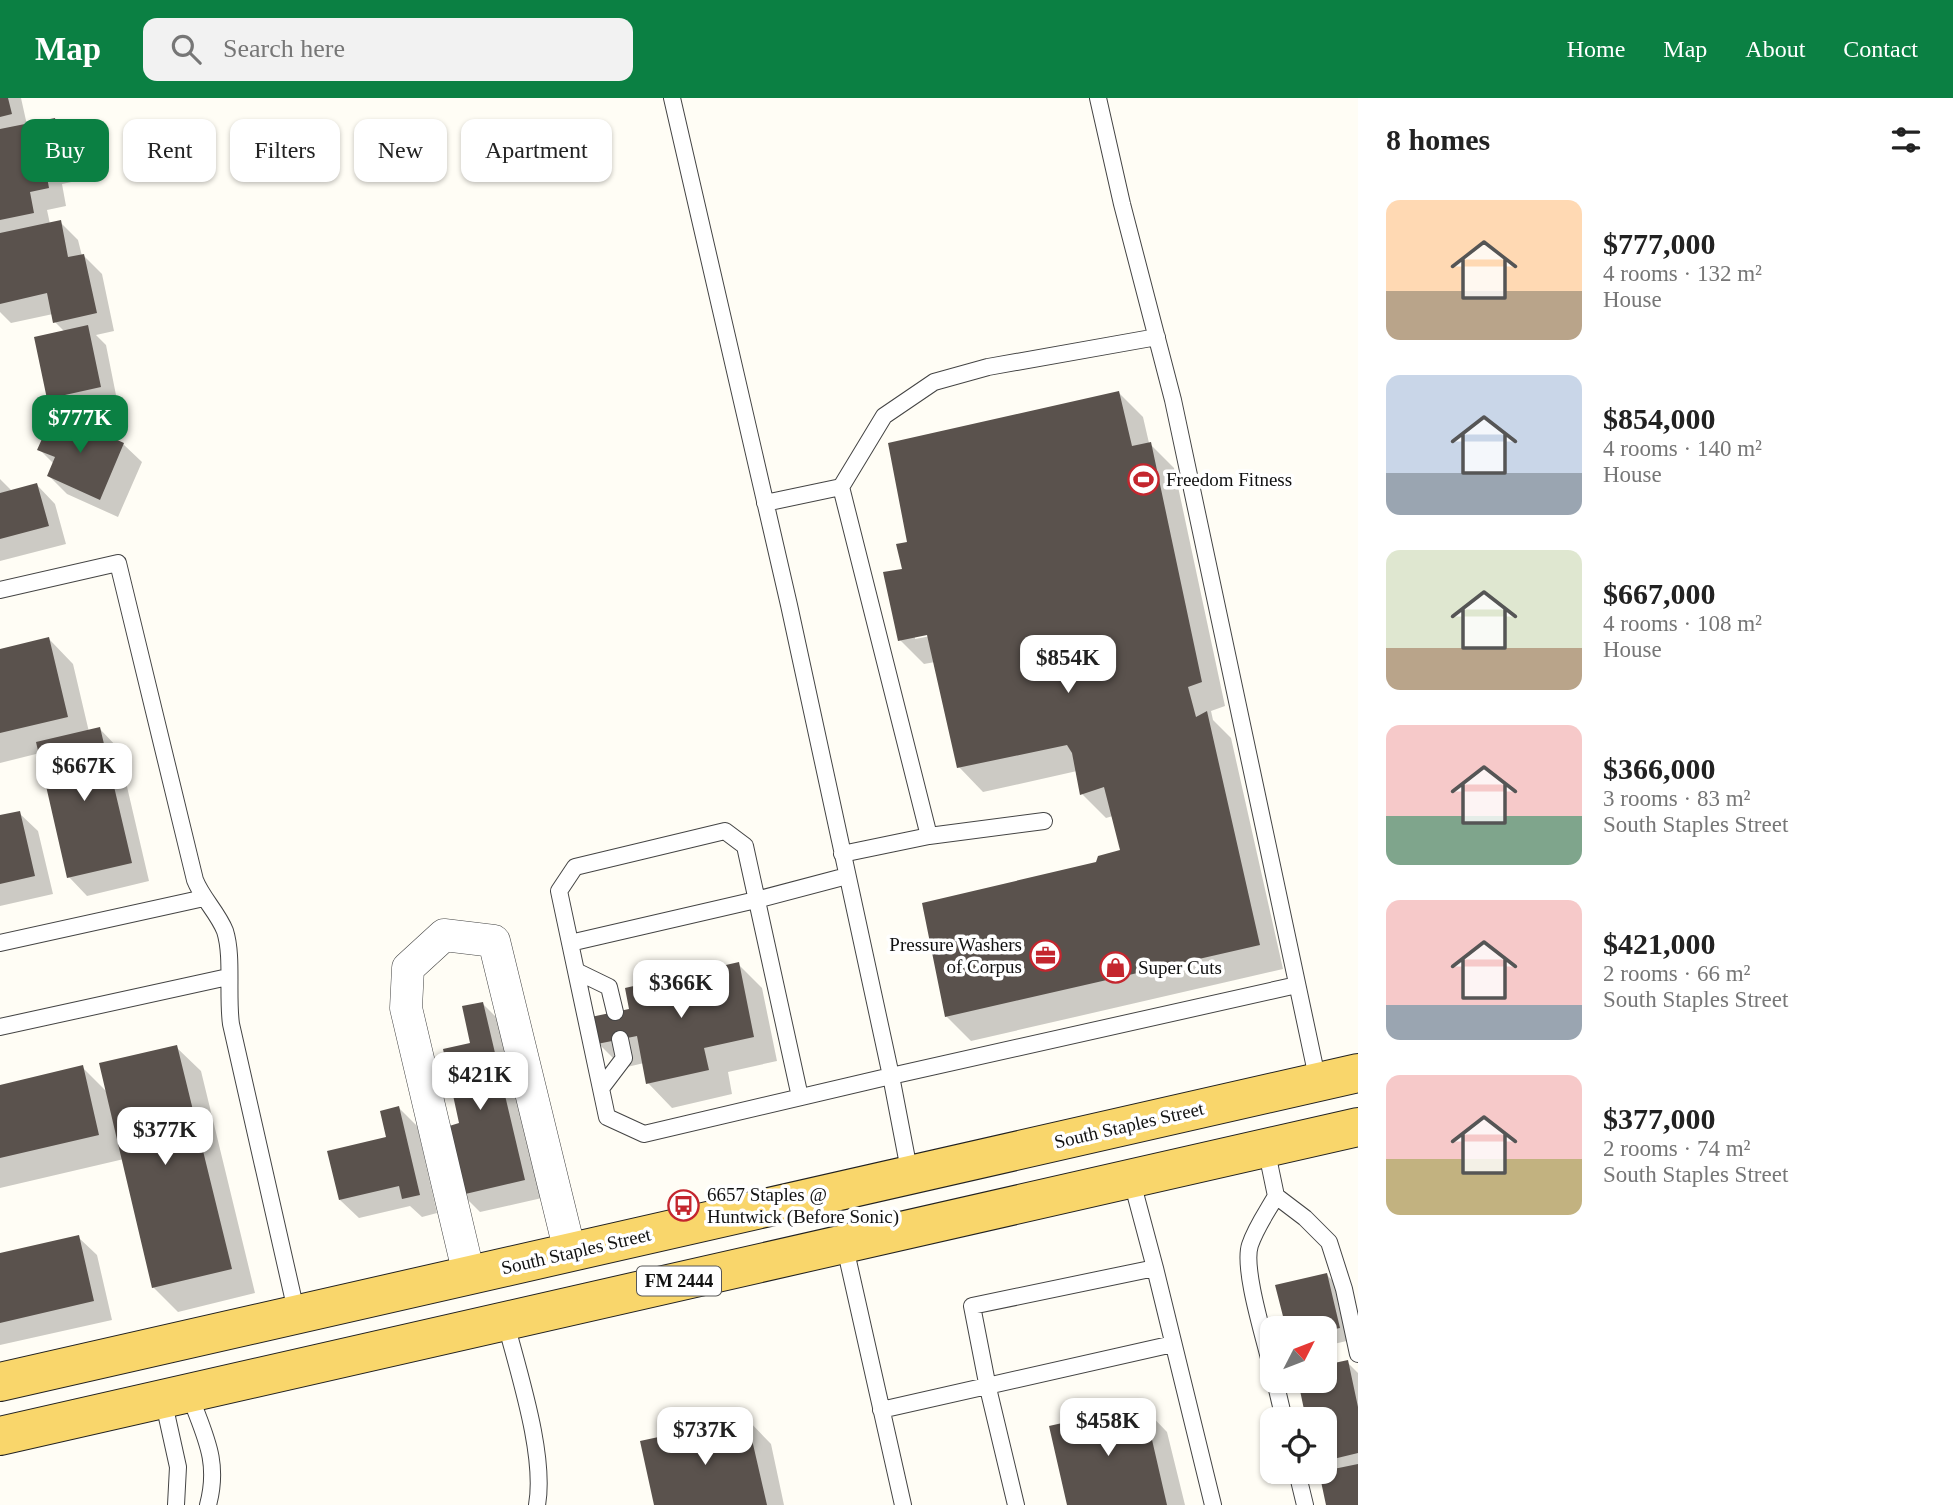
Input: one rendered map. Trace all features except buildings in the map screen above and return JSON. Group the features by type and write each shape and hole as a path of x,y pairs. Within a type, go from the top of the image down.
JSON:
{"main road":[{"name":"South Staples Street","path":"0,1382 1358,1073"},
{"name":"FM 2444","path":"15,1432 1358,1127"},
{"path":"844,1243 866,1214 897,1202 907,1192 910,1175"},
{"path":"176,1396 164,1382 169,1373 194,1363 244,1326"},
{"path":"15,1432 88,1392 118,1381 121,1372 118,1356"}],"street":[{"path":"469,1275 406,1008 408,968 444,935 494,941 570,1252"}],"lane":[{"path":"672,98 765,503 891,1076 910,1175"},
{"path":"1098,98 1122,204 1173,400 1318,1083"},
{"path":"929,836 841,487 884,416 934,382 988,367 1157,337"},
{"path":"765,503 841,487"},
{"path":"0,590 118,563 191,867 204,898 224,929 228,951 231,1024 297,1315"},
{"path":"842,854 929,836 1044,821"},
{"path":"800,1097 745,846 725,831 575,867 559,891 607,1117 644,1135 891,1076 1297,985"},
{"path":"570,943 847,876"},
{"path":"0,943 204,898"},
{"path":"576,971 609,987 615,1012"},
{"path":"0,1027 228,977"},
{"path":"602,1087 624,1058 620,1039"},
{"path":"1266,1148 1276,1196 1306,1218 1329,1242 1344,1289 1358,1354"},
{"path":"1131,1178 1213,1505"},
{"path":"1260,1316 1249,1266 1249,1248 1259,1224 1276,1196"},
{"path":"844,1243 904,1505"},
{"path":"1016,1505 972,1306 1155,1268"},
{"path":"505,1320 532,1428 539,1497"},
{"path":"881,1410 1174,1344"},
{"path":"176,1396 176,1505"},
{"path":"176,1396 213,1462 213,1486 208,1505"},
{"path":"1300,1484 1304,1505"}],"place":[{"name":"Freedom Fitness","path":"1143,479"},
{"name":"Pressure Washers of Corpus","path":"1045,955"},
{"name":"Super Cuts","path":"1115,967"},
{"name":"6657 Staples @ Huntwick (Before Sonic)","path":"684,1205"}]}
